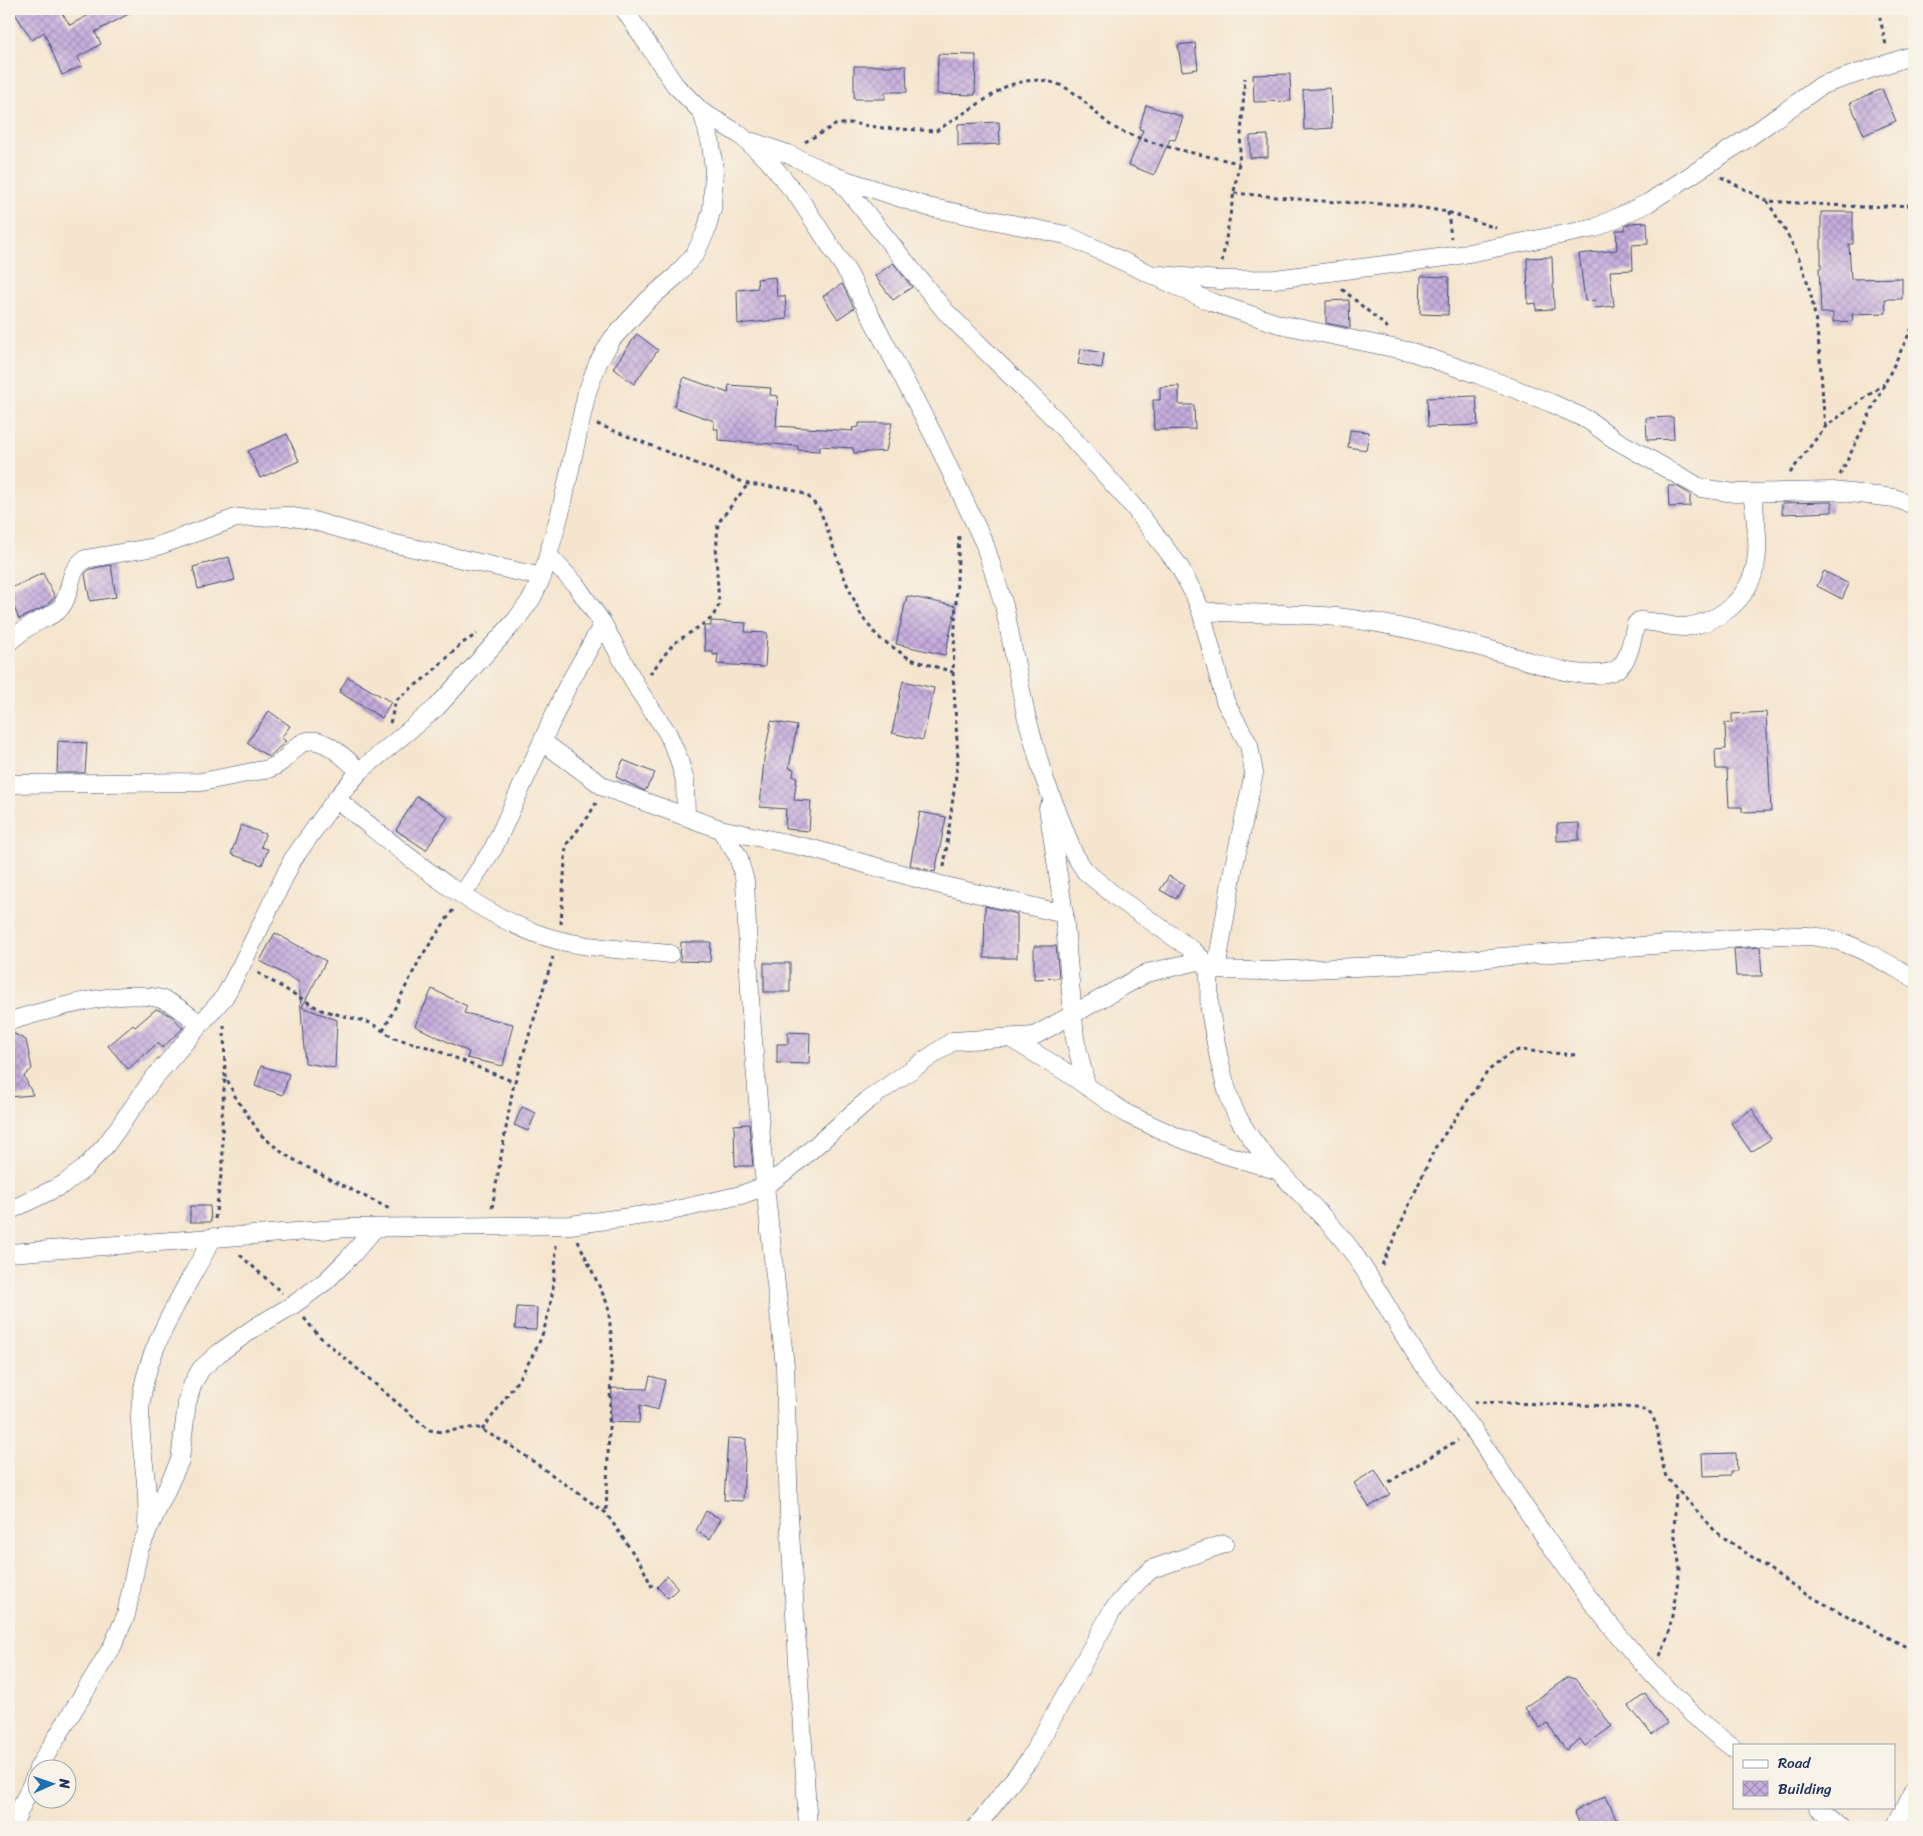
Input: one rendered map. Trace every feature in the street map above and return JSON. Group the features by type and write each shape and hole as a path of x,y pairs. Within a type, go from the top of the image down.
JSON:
{"street":[{"path":"624,9 675,85 702,112 748,141 768,160 799,198 848,273 934,436 985,545 1004,605 1026,715 1043,775 1073,852 1085,871 1115,896 1194,951 1209,967"},
{"path":"1148,274 1219,280 1274,279 1377,264 1454,256 1595,228 1648,203 1748,138 1822,86 1914,55"},
{"path":"9,1211 46,1194 85,1168 106,1145 153,1079 224,996 242,964 293,859 336,799 360,771 437,707 516,620 532,598 542,577 562,506 588,392 598,363 612,339 648,300 676,276 695,254 706,231 712,209 714,170 711,144 702,112"},
{"path":"748,141 788,154 837,177 928,207 1066,235 1211,302 1279,324 1412,352 1551,403 1588,420 1614,439 1702,488 1716,492 1752,493 1833,491 1894,498 1914,505"},
{"path":"837,177 945,311 1056,420 1133,506 1179,566 1201,611 1225,701 1249,744 1254,773 1209,967 1210,1009 1228,1090 1237,1116 1250,1138 1325,1218 1374,1283 1414,1351 1474,1431 1520,1502 1612,1626 1653,1673 1719,1738 1733,1748"},
{"path":"1201,611 1337,617 1394,625 1571,672 1595,674 1610,672 1622,664 1627,655 1636,624 1639,621 1683,627 1699,624 1718,617 1739,600 1754,575 1758,552 1752,493"},
{"path":"9,642 28,627 60,609 65,601 69,580 79,563 85,559 91,556 155,547 236,518 286,516 311,520 378,540 542,577"},
{"path":"548,555 576,585 603,624 639,691 667,732 678,757 684,781 686,816"},
{"path":"463,894 494,847 567,687 603,624"},
{"path":"9,784 201,782 268,769 279,765 300,744 312,740 325,744 360,771"},
{"path":"543,742 604,787 657,808 686,816 720,829 808,848 941,885 1064,914"},
{"path":"1043,775 1064,914 1075,1039 1086,1084"},
{"path":"336,799 463,894 535,933 611,948 670,954"},
{"path":"720,829 738,856 745,881 751,1016 765,1186 785,1366 789,1515 808,1827"},
{"path":"9,1253 216,1237 375,1228 563,1225 667,1212 741,1195 765,1186 789,1169 868,1100 947,1045 959,1040 1034,1036 1048,1030 1072,1014 1147,973 1209,967 1400,965 1780,936 1816,936 1838,941 1862,950 1914,978"},
{"path":"9,1022 109,998 143,996 161,999 176,1006 200,1024"},
{"path":"1010,1038 1086,1084 1127,1114 1177,1137 1226,1155 1280,1171"},
{"path":"45,1758 112,1647 126,1615 139,1550 180,1460 187,1403 193,1383 201,1370 219,1353 254,1328 293,1305 326,1281 375,1228"},
{"path":"146,1533 147,1485 140,1416 146,1369 216,1237"},
{"path":"976,1827 1029,1760 1112,1611 1139,1580 1152,1569 1224,1544"},
{"path":"1897,1827 1914,1789"},
{"path":"12,1827 28,1791"},
{"path":"1819,1808 1841,1827"}],"path":[{"path":"1878,9 1889,62"},
{"path":"1219,280 1238,163 1245,78"},
{"path":"788,154 835,125 850,123 883,128 936,131 1017,82 1038,80 1060,84 1118,130 1164,147 1238,163"},
{"path":"1699,170 1723,178 1767,201 1863,208 1914,205"},
{"path":"1234,193 1319,201 1376,202 1448,212 1524,241"},
{"path":"1767,201 1800,261 1810,293 1819,356 1824,427"},
{"path":"1448,212 1454,256"},
{"path":"1323,273 1382,322 1412,352"},
{"path":"1833,491 1914,324"},
{"path":"1775,492 1824,427 1885,383"},
{"path":"582,418 748,484 790,489 807,495 820,510 846,582 862,617 878,637 910,659 953,672"},
{"path":"639,691 673,644 712,618 717,612 719,605 716,556 718,523 748,484"},
{"path":"941,885 950,834 958,759 953,672 960,530"},
{"path":"394,743 390,720 396,700 429,675 461,644 481,631"},
{"path":"489,1225 514,1082 558,939 564,904 563,859 566,845 588,817 604,787"},
{"path":"383,1031 421,957 463,894"},
{"path":"242,964 321,1010 371,1024 394,1038 431,1048 514,1082"},
{"path":"224,996 223,1162 216,1237 274,1285 318,1336 429,1430 442,1432 476,1427 510,1445 606,1513 642,1566 652,1587"},
{"path":"1374,1283 1435,1148 1488,1071 1509,1054 1519,1050 1576,1055"},
{"path":"225,1075 236,1098 261,1135 284,1154 392,1210"},
{"path":"482,1430 517,1381 537,1347 545,1325 563,1225"},
{"path":"563,1225 608,1305 612,1344 606,1513"},
{"path":"1451,1401 1612,1406 1648,1411 1653,1417 1658,1431 1666,1477 1716,1532 1812,1598 1914,1651"},
{"path":"1389,1482 1474,1431"},
{"path":"1653,1673 1669,1633 1680,1569 1674,1531 1676,1490"}],"building":[{"path":"12,9 59,9 70,25 100,9 138,9 95,32 101,44 78,57 82,66 62,75 44,32 32,40"},
{"path":"1195,43 1198,69 1182,71 1178,45"},
{"path":"938,54 976,55 975,95 937,94"},
{"path":"854,66 906,66 907,92 885,92 885,99 854,99"},
{"path":"1290,74 1291,101 1254,102 1253,75"},
{"path":"1330,88 1332,128 1304,130 1303,90"},
{"path":"1882,89 1896,121 1864,135 1850,103"},
{"path":"1146,105 1183,117 1175,140 1170,139 1154,175 1129,165 1143,130 1139,129"},
{"path":"999,122 1000,144 958,146 958,124"},
{"path":"1268,135 1268,157 1250,158 1250,136"},
{"path":"1821,212 1853,212 1853,244 1849,244 1851,279 1902,278 1902,299 1885,299 1886,313 1852,314 1853,321 1833,322 1833,313 1821,313 1819,268 1821,268"},
{"path":"1647,222 1648,244 1632,245 1633,270 1610,271 1614,306 1596,308 1595,300 1585,301 1579,254 1617,250 1616,230 1625,230 1625,226 1631,223"},
{"path":"1552,257 1554,309 1536,310 1536,303 1528,304 1527,258"},
{"path":"893,263 912,287 893,300 875,276"},
{"path":"1421,276 1449,277 1448,315 1420,314"},
{"path":"775,277 777,296 785,296 787,319 738,324 737,290 758,288 757,279"},
{"path":"842,284 854,308 838,319 823,296"},
{"path":"1349,300 1350,328 1326,323 1326,301"},
{"path":"637,334 658,350 634,384 613,368"},
{"path":"1081,349 1104,353 1102,368 1078,364"},
{"path":"684,377 728,393 729,385 771,388 770,395 778,396 776,426 853,431 852,428 859,427 859,423 892,423 886,451 854,453 853,448 820,446 820,451 798,450 798,446 718,440 718,429 714,429 714,421 674,407"},
{"path":"1179,386 1179,405 1194,405 1195,429 1154,430 1153,400 1160,400 1160,387"},
{"path":"1476,396 1478,425 1428,427 1427,398"},
{"path":"1673,417 1674,439 1647,440 1646,418"},
{"path":"1350,430 1369,432 1366,450 1348,447"},
{"path":"287,434 299,461 260,478 248,451"},
{"path":"1668,486 1676,486 1690,494 1690,506 1669,507"},
{"path":"1832,502 1832,512 1782,514 1782,503"},
{"path":"229,557 235,580 198,589 193,567"},
{"path":"111,565 116,597 90,601 85,574 90,569"},
{"path":"1824,571 1849,584 1842,599 1817,586"},
{"path":"43,573 55,597 46,606 19,619 9,596 9,589"},
{"path":"907,596 956,606 945,655 896,644"},
{"path":"711,621 746,623 745,632 767,633 765,667 717,664 718,654 713,655 713,651 705,651 704,626 711,626"},
{"path":"348,677 391,702 382,718 339,692"},
{"path":"903,681 934,688 923,740 892,733"},
{"path":"269,711 290,726 281,738 286,741 269,757 247,743"},
{"path":"1766,712 1771,811 1742,812 1742,807 1729,807 1727,769 1716,769 1715,750 1726,749 1725,723 1732,723 1732,714"},
{"path":"771,721 797,726 789,768 794,769 793,777 797,777 794,800 811,801 809,831 785,829 786,809 760,807 764,759"},
{"path":"58,741 87,743 85,773 57,773"},
{"path":"623,760 655,773 645,791 616,777"},
{"path":"417,796 448,817 426,850 396,830"},
{"path":"920,812 946,817 935,872 910,865"},
{"path":"1579,823 1579,840 1557,841 1557,824"},
{"path":"241,825 265,834 261,847 268,849 262,865 231,854"},
{"path":"1169,876 1184,885 1176,899 1160,890"},
{"path":"985,906 1017,914 1017,958 984,958"},
{"path":"275,933 326,961 302,1007 337,1020 335,1068 305,1063 299,982 260,961"},
{"path":"681,942 711,942 710,962 680,961"},
{"path":"1034,946 1056,946 1059,978 1034,979"},
{"path":"1760,947 1762,976 1736,976 1734,949"},
{"path":"764,963 790,963 790,992 764,992"},
{"path":"432,989 467,1006 464,1013 513,1024 503,1066 467,1058 469,1052 415,1026"},
{"path":"156,1009 172,1016 183,1028 162,1048 158,1043 128,1069 108,1046"},
{"path":"9,1031 26,1040 32,1069 24,1076 33,1095 9,1097"},
{"path":"788,1032 810,1033 809,1064 777,1063 777,1044 788,1044"},
{"path":"261,1066 289,1074 283,1095 255,1086"},
{"path":"522,1107 536,1113 528,1131 514,1125"},
{"path":"1752,1109 1771,1139 1751,1152 1731,1123"},
{"path":"749,1124 753,1166 735,1166 734,1125"},
{"path":"190,1206 210,1206 211,1222 190,1222"},
{"path":"517,1307 537,1308 536,1330 515,1329"},
{"path":"650,1376 665,1380 658,1410 640,1405 639,1423 610,1422 612,1388 647,1389"},
{"path":"728,1438 746,1439 743,1501 724,1500"},
{"path":"1736,1453 1737,1471 1731,1471 1731,1475 1703,1476 1702,1454"},
{"path":"1375,1470 1390,1494 1369,1507 1354,1483"},
{"path":"706,1511 721,1519 710,1539 696,1531"},
{"path":"667,1576 678,1588 668,1598 657,1587"},
{"path":"1568,1677 1575,1679 1612,1726 1585,1746 1580,1739 1566,1750 1547,1723 1540,1728 1525,1708"},
{"path":"1645,1694 1667,1723 1652,1735 1629,1706"},
{"path":"1606,1796 1620,1827 1581,1827 1574,1811"}]}
